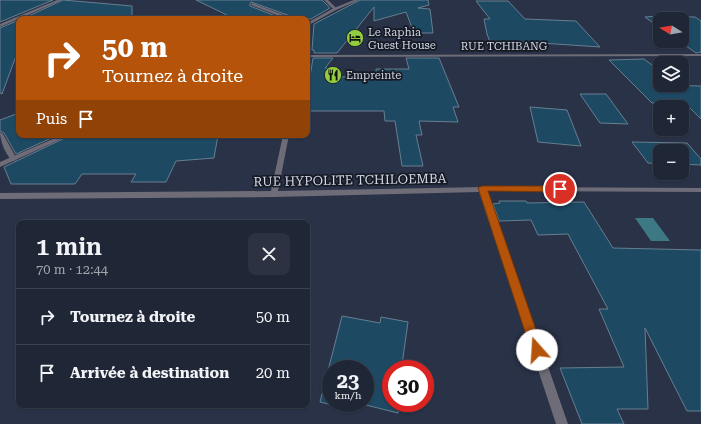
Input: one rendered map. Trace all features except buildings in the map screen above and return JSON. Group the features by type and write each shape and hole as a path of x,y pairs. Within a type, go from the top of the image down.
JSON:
{"street":[{"path":"23,16 60,0"},
{"path":"326,0 335,9"},
{"path":"310,23 335,9 357,0"},
{"path":"252,4 283,16"},
{"path":"0,26 16,19"},
{"name":"RUE TCHIBANG","path":"310,56 701,55"},
{"path":"0,134 14,159"},
{"path":"0,165 60,138"},
{"path":"274,194 285,138"},
{"path":"482,188 562,424"},
{"name":"RUE HYPOLITE TCHILOEMBA","path":"0,196 274,194 482,188 701,190"}],"shaded area":[{"path":"635,218 653,218 670,241 651,241"}],"place":[{"name":"Le Raphia Guest House","path":"355,38"},
{"name":"Empreinte","path":"333,75"}],"route":[{"path":"537,350 482,188 560,189"}]}
